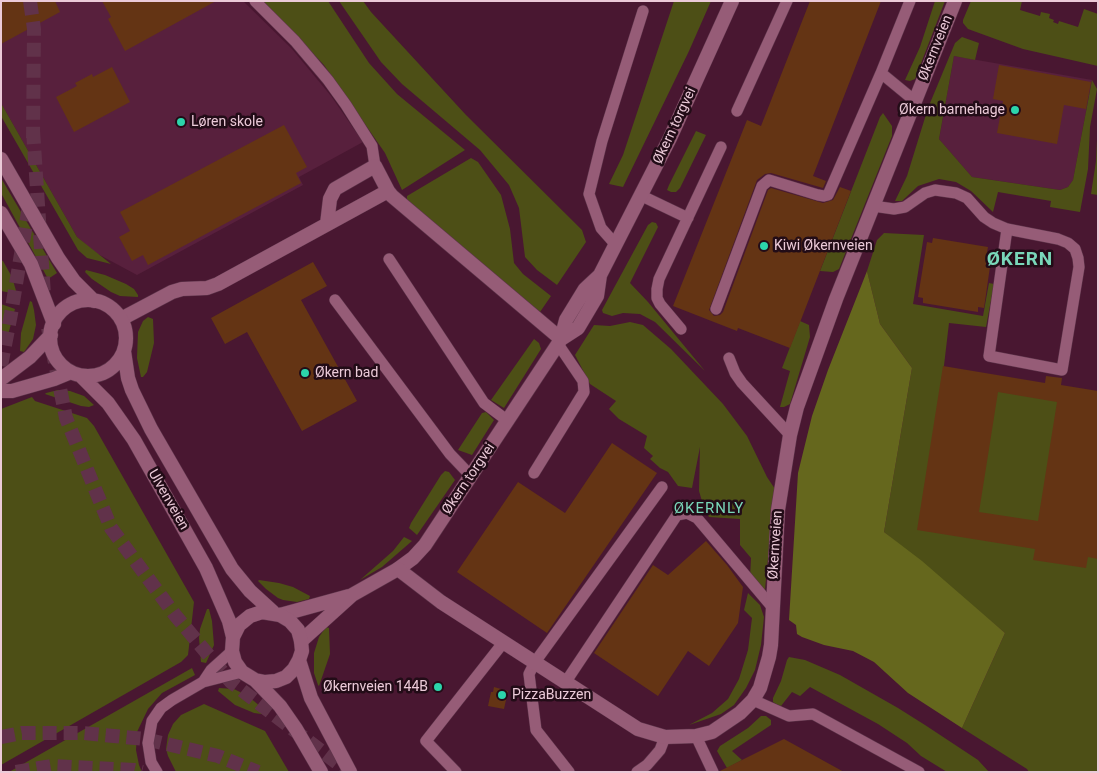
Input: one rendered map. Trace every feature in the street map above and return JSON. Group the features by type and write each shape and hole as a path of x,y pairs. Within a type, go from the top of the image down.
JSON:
{"street":[{"name":"Økern torgvei","path":"302,642 352,595 398,569 413,558 471,476 560,342 578,328 597,296 600,276 670,138 732,1"},
{"name":"Økernveien","path":"398,569 440,602 638,729 666,737 696,736 712,732 726,724 753,700 760,688 771,644 778,510 790,435 807,379 873,206 955,1"},
{"path":"1,159 58,258 74,281 94,301"},
{"path":"327,224 330,198 335,189 375,166 390,193 560,342"},
{"path":"121,319 172,292 213,287 327,224 390,193"},
{"path":"1,213 31,264 52,329 52,346 55,357 62,366 76,374"},
{"path":"1,379 30,357 52,329 59,315 74,303 94,301 104,304 114,310 121,319 126,335 124,351 119,361 107,371 92,376 76,374 12,391 1,392"},
{"name":"Ulvenveien","path":"124,351 128,378 132,390 151,429 237,576 250,592 298,630 302,642"},
{"name":"Ulvenveien","path":"76,374 108,403 134,440 212,580 226,613 235,662 242,672"},
{"name":"Økern torgvei","path":"277,614 352,595"},
{"path":"232,644 239,625 250,616 262,612 277,614"},
{"path":"255,680 266,682 281,679 294,669 302,651 302,642"},
{"path":"299,660 311,698 350,772"},
{"path":"242,672 255,680 280,706 321,772"}],"lane":[{"path":"255,1 295,42 346,105 372,146 375,166"},
{"path":"738,112 787,1"},
{"path":"716,309 762,186 769,180 818,195 828,195 910,1"},
{"path":"616,244 601,228 590,194 602,141 643,11"},
{"path":"881,73 915,101"},
{"path":"681,330 657,298 659,279 721,147"},
{"path":"873,206 894,209 905,207 925,193 944,190 967,198 984,217 993,223 1007,229 1058,239 1068,243 1075,249 1079,267 1062,370 989,356 1007,229"},
{"path":"642,196 688,218"},
{"path":"389,259 484,403 508,421"},
{"path":"336,300 450,454 471,476"},
{"path":"534,474 584,392 584,381 560,342"},
{"path":"729,358 735,373 742,383 790,435"},
{"path":"570,772 536,730 529,674 535,662 662,487"},
{"path":"565,683 678,514 687,513 697,518 773,608"},
{"path":"456,772 426,741 504,643"},
{"path":"203,682 232,644"},
{"path":"157,772 151,762 148,743 152,721 161,708 203,682 242,672"},
{"path":"753,700 789,716 813,714 919,772"},
{"path":"696,736 713,772"},
{"path":"637,772 647,765 660,750 666,737"}],"shaded area":[{"name":"Løren skole","path":"1,1 243,1 292,49 331,96 363,142 299,177 303,185 137,275 96,253 77,237 1,103"},
{"path":"263,1 328,1 369,63 397,94 465,150 402,190 385,153 324,65"},
{"path":"339,1 363,1 466,115 582,230 586,242 557,285 537,270 525,257 519,208 509,185 480,150 402,84 381,62"},
{"path":"674,1 711,1 623,187 609,184 623,155"},
{"path":"935,1 945,1 915,79 905,80 920,47"},
{"path":"971,1 1022,1 1020,10 1040,16 1041,12 1050,14 1049,18 1054,20 1053,22 1058,24 1059,21 1078,27 1084,9 1098,14 1098,66 1023,49 968,29 963,20"},
{"path":"962,37 979,43 975,60 954,56 939,139 972,177 1060,190 1068,187 1073,180 1092,80 1097,89 1090,127 1088,169 1080,212 1050,207 1051,201 998,192 993,212 971,191 956,182 939,179 918,186 902,201 895,201 907,176 928,108 955,43"},
{"name":"Økern barnehage","path":"954,56 1092,80 1073,180 1068,187 1060,190 972,177 939,139"},
{"path":"1,103 77,237 111,264 87,258 78,250 1,116"},
{"path":"883,113 892,126 892,136 839,269 833,272 820,271 880,117"},
{"path":"1098,119 1098,195 1091,194 1096,161"},
{"path":"696,131 706,135 680,188 676,192 671,192 667,190 669,185"},
{"path":"471,158 478,162 501,195 510,229 514,263 523,274 551,296 540,312 407,201 407,196"},
{"path":"1,178 57,273 48,279 1,193"},
{"path":"652,222 656,223 658,227 630,283 705,371 655,322 640,314 623,313 612,316 603,313 602,310 648,225"},
{"path":"884,233 924,235 913,304 983,316 989,283 994,284 986,327 949,323 943,374 1098,402 1098,772 1029,772 962,728 1005,633 884,532 912,368 880,324 867,271 877,240"},
{"path":"1,260 12,277 17,294 1,291"},
{"path":"86,270 105,275 126,284 134,289 138,297 120,296 111,292 92,279 85,272"},
{"path":"867,271 880,324 912,368 884,532 922,561 1005,633 962,728 908,693 874,662 853,651 824,645 802,637 797,634 796,625 789,620 798,473 812,416"},
{"path":"30,301 34,310 36,325 33,339 24,352 20,351 21,333"},
{"path":"1,304 15,309 8,335 5,336 1,329"},
{"path":"148,317 153,319 154,343 147,372 141,377 137,358 138,332 143,321"},
{"path":"800,321 809,325 810,337 790,404 780,407 790,371 782,368"},
{"path":"630,322 643,325 671,349 723,404 747,436 775,489 765,589 762,590 750,578 751,558 740,545 740,519 709,517 704,508 699,491 700,447 692,488 678,486 668,472 650,459 653,456 644,448 647,436 619,419 609,409 616,401 590,384 575,355 594,325 610,326"},
{"path":"534,339 539,343 541,349 504,408 491,400"},
{"path":"58,390 70,391 84,396 94,405 89,407 81,406 45,394"},
{"path":"32,397 35,401 87,418 94,426 194,602 188,655 181,662 1,765 1,409"},
{"path":"486,412 494,420 472,455 458,450 482,413"},
{"path":"445,471 449,472 455,480 417,535 409,528 411,523"},
{"path":"404,537 412,541 382,567 360,580 393,551"},
{"path":"259,580 293,587 310,596 309,599 297,602 283,600 266,589"},
{"path":"748,593 760,605 764,617 761,645 755,670 746,688 734,705 721,714 689,725 712,713 728,699 739,679 748,650 752,618 744,610"},
{"path":"207,609 209,609 212,621 214,645 206,663 201,662 199,638"},
{"path":"326,627 329,628 330,654 319,686 314,673 314,653 319,637"},
{"path":"789,657 805,660 840,675 898,708 978,760 989,772 947,772 921,756 907,743 878,724 810,687 800,696 792,692 781,706 776,704 773,702 773,698"},
{"path":"192,668 195,675 162,693 148,709 137,732 136,750 142,772 9,772"},
{"path":"219,688 234,689 248,696 268,715 254,713 235,705 218,691"},
{"path":"204,704 265,731 289,772 176,772 166,749 168,735 173,724 181,715"},
{"path":"761,716 766,716 771,720 771,725 732,751 742,760 727,768 717,751 720,746 748,728"}],"building":[{"path":"1,1 55,1 60,12 1,44"},
{"path":"102,1 216,1 125,51 108,19 111,17"},
{"path":"810,1 881,1 813,176 826,181 823,188 771,173 765,174 757,180 709,310 714,316 720,315 723,312 768,190 771,188 823,203 833,200 840,187 851,191 790,348 738,328 737,331 673,306 747,120 761,126"},
{"path":"999,65 1091,82 1086,109 1064,105 1057,144 997,133 1003,101 993,99"},
{"path":"112,67 130,102 74,132 56,97 77,86 75,83 92,74 93,77"},
{"path":"284,125 307,167 296,173 301,183 148,265 143,255 132,261 119,237 130,231 120,212"},
{"path":"933,238 988,247 987,252 992,253 984,308 978,307 978,312 923,303 923,298 918,297 927,242 932,243"},
{"name":"Økern bad","path":"313,262 327,286 301,300 357,401 302,431 247,332 225,344 211,318"},
{"path":"943,366 1045,383 1046,376 1062,378 1061,385 1098,391 1098,559 1088,557 1086,568 1033,560 1035,549 917,530","holes":["998,392 1057,402 1038,521 979,512"]},
{"path":"612,443 657,473 547,633 457,572 518,482 565,513"},
{"path":"706,541 743,587 738,623 709,666 688,651 658,696 594,653 653,565 668,575"},
{"name":"PizzaBuzzen","path":"494,687 508,691 504,709 488,706"},
{"path":"784,739 844,772 720,772 720,771"}],"tunnel":[{"path":"30,1 34,29 33,138"},
{"path":"33,130 44,294"},
{"path":"1,366 30,200"},
{"path":"48,328 66,418 111,528 175,615 231,682 349,772"},
{"path":"1,737 22,733 83,733 145,739 218,756 258,772"},
{"path":"16,772 51,766 142,772"}],"place":[{"name":"Økern barnehage","path":"1015,110"},
{"name":"Løren skole","path":"181,122"},
{"name":"Kiwi Økernveien","path":"764,246"},
{"name":"Økern bad","path":"305,373"},
{"name":"Økernveien 144B","path":"438,687"},
{"name":"PizzaBuzzen","path":"502,695"}],"district":[{"name":"ØKERN","path":"1020,260"},
{"name":"ØKERNLY","path":"709,509"}]}
